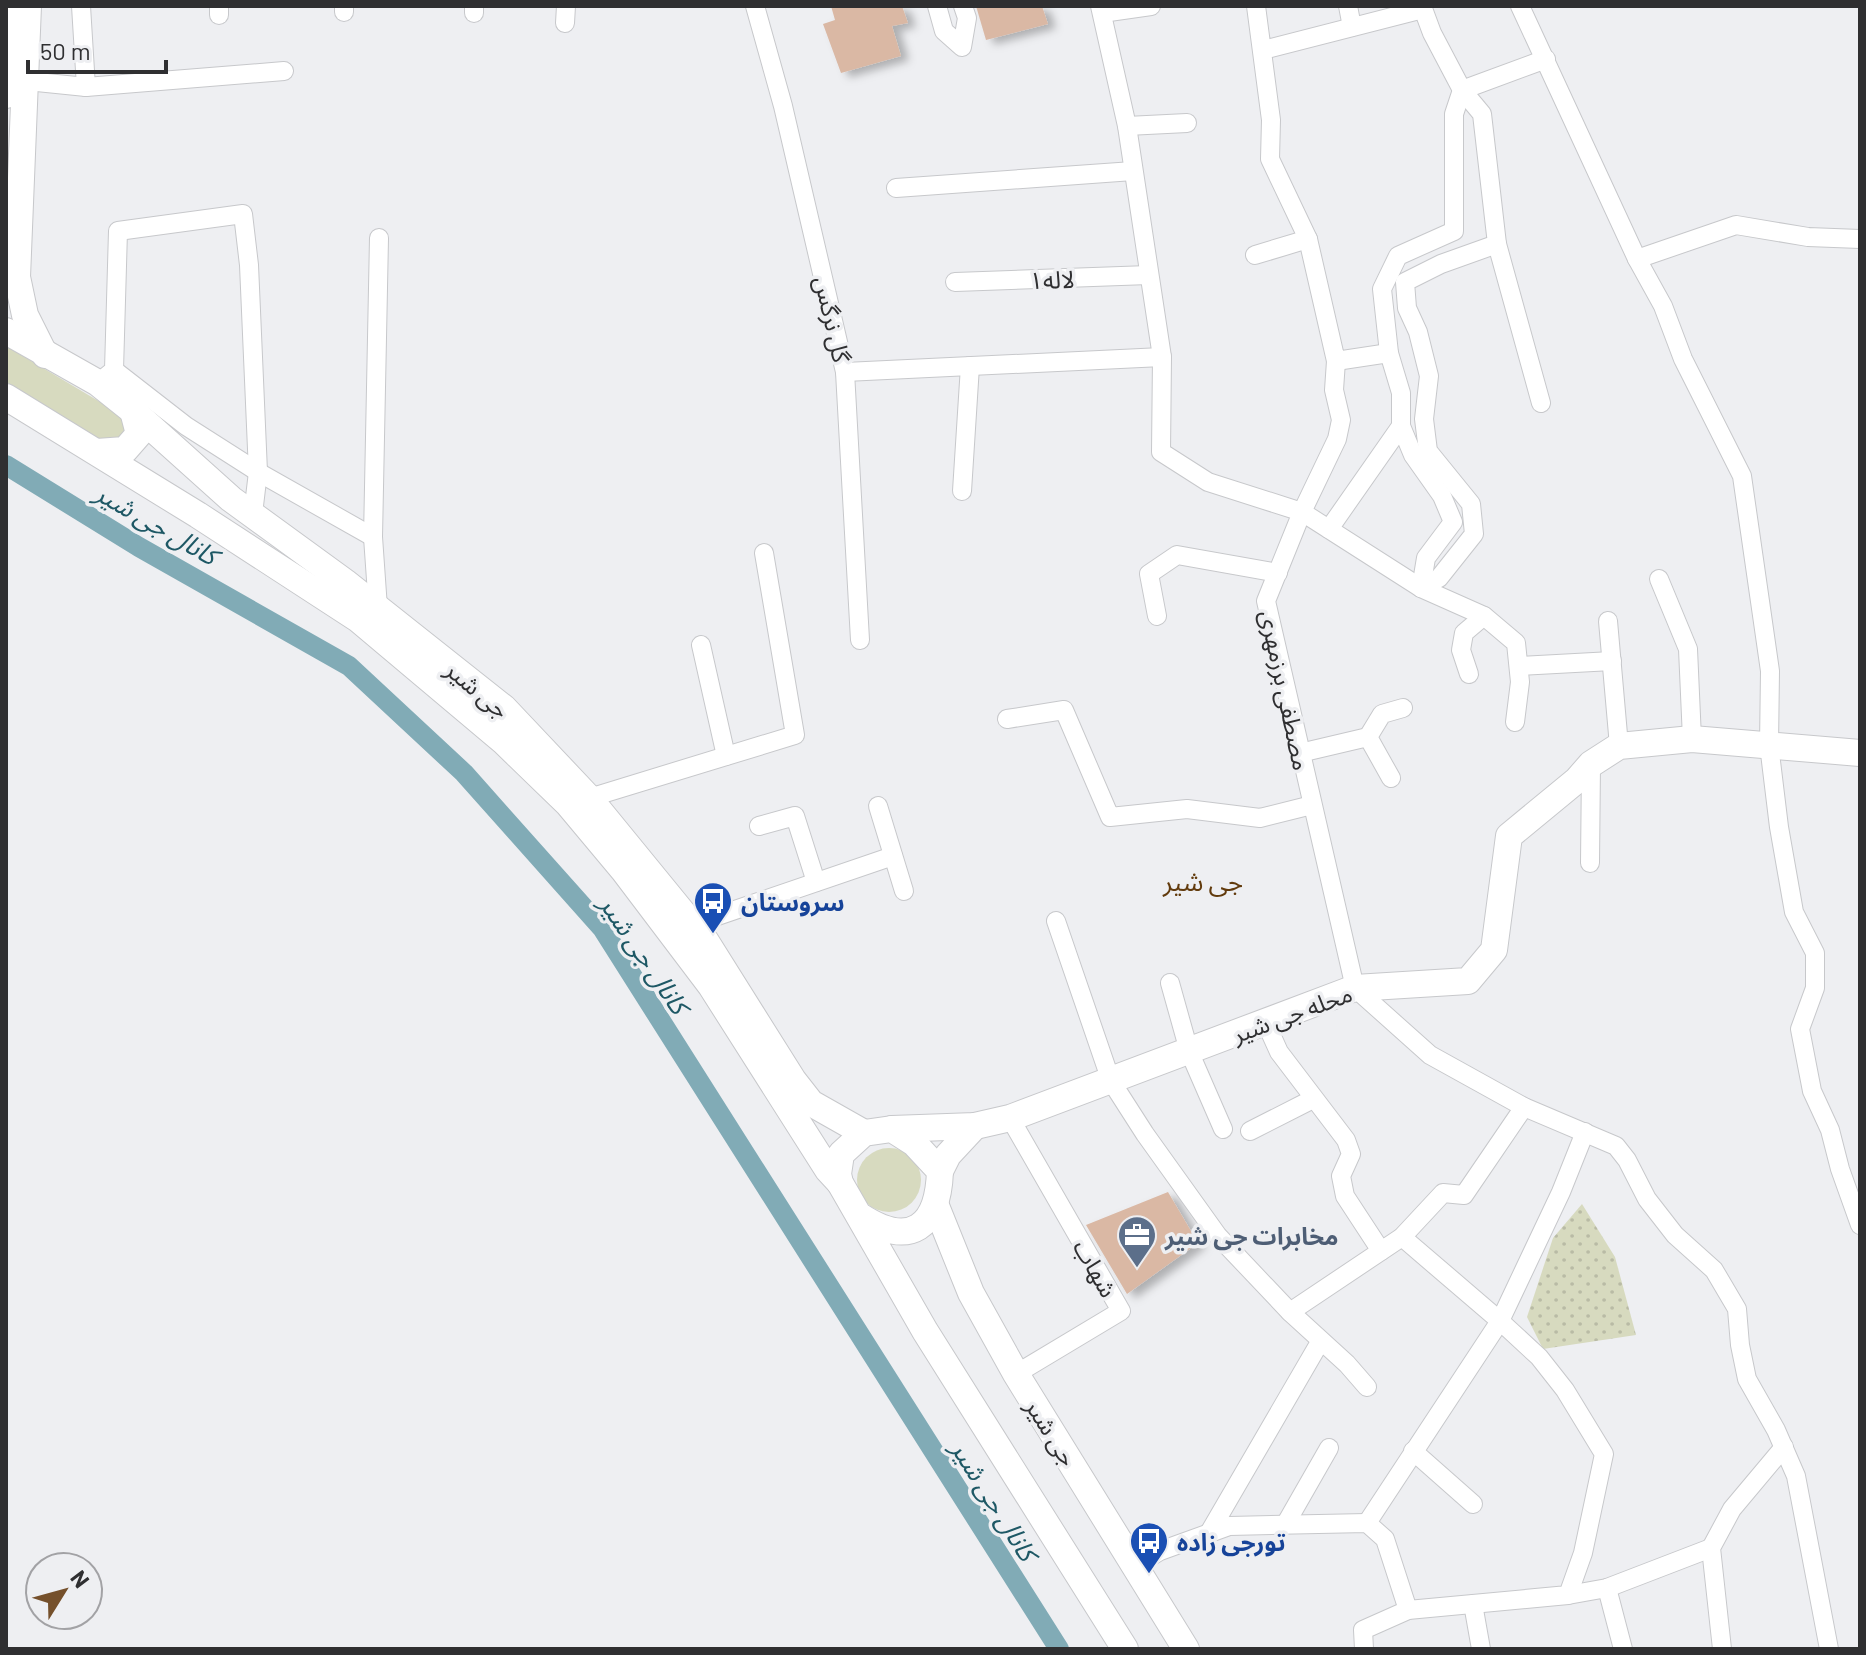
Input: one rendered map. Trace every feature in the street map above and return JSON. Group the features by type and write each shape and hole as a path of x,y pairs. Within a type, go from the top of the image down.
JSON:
{"main road":[{"path":"7,6 16,88 14,275 25,315 45,355"},
{"path":"16,88 28,6"},
{"name":"جی شیر","path":"6,331 45,355 106,377 133,411 231,499 378,608 504,708 589,798 705,940 793,1080 811,1103 864,1133"},
{"name":"جی شیر","path":"9,405 97,452 358,619 503,741 568,804 624,871 711,986 828,1170 840,1183"},
{"path":"97,452 125,450 139,434 133,411"},
{"name":"محله جی شیر","path":"892,1129 975,1126 1010,1118 1355,988 1468,981 1494,950 1509,836 1577,780 1591,764 1619,746 1692,739 1860,753"},
{"path":"860,1216 872,1223 904,1232 921,1227 936,1206 940,1171 948,1155 975,1126"},
{"path":"940,1171 914,1143 892,1129 864,1133 841,1154 838,1174 840,1183 925,1331 1125,1649"},
{"name":"جی شیر","path":"936,1206 971,1293 1016,1374 1186,1649"}],"street":[{"path":"81,6 86,87"},
{"name":"گل نرگس","path":"755,6 783,106 845,372 860,640"},
{"path":"937,6 944,31 962,47 967,18 963,6"},
{"path":"1151,6 1101,10 1127,126 1162,357 1161,452 1208,482 1302,512 1421,588 1484,616 1516,643 1520,682 1515,722"},
{"name":"مصطفی برزمهری","path":"1256,6 1271,120 1270,159 1308,239 1336,361 1334,390 1341,420 1337,439 1302,512 1266,601 1355,988"},
{"path":"1348,6 1352,27"},
{"path":"1520,6 1637,259 1663,306 1683,359 1742,476 1770,671 1769,745 1779,827 1794,912 1815,953 1815,988 1800,1029 1812,1091 1830,1130 1860,1225"},
{"path":"1263,50 1423,7 1432,33 1462,90 1482,114 1497,244 1541,403"},
{"path":"1462,90 1546,59"},
{"path":"16,88 86,87 284,71"},
{"path":"1421,588 1426,558 1453,522 1442,496 1413,455 1401,426 1401,393 1389,353 1382,289 1398,256 1454,231 1454,114 1462,90"},
{"path":"1127,126 1187,123"},
{"path":"896,188 1133,171"},
{"path":"253,514 258,472 249,265 243,214 118,231 106,377 258,472 373,537"},
{"path":"1637,259 1736,225 1808,237 1860,239"},
{"path":"378,608 373,537 379,238"},
{"path":"1255,255 1308,239"},
{"path":"1421,588 1439,578 1474,534 1471,504 1428,451 1424,419 1429,376 1418,332 1407,308 1405,282 1441,264 1497,244"},
{"name":"لاله۱","path":"955,282 1149,275"},
{"path":"1336,361 1389,353"},
{"path":"845,372 1162,357"},
{"path":"962,491 970,366"},
{"path":"1329,529 1401,426"},
{"path":"589,798 795,735 764,553"},
{"path":"1157,616 1149,574 1177,555 1278,573"},
{"path":"1659,579 1688,649 1692,739"},
{"path":"1469,674 1461,650 1464,633 1484,616"},
{"path":"1608,621 1619,746"},
{"path":"701,645 726,756"},
{"path":"1519,666 1612,661"},
{"path":"1300,753 1368,737 1382,714 1403,708"},
{"path":"1007,719 1064,710 1110,817 1187,809 1260,818 1312,805"},
{"path":"1368,737 1391,778"},
{"path":"1590,863 1591,764"},
{"path":"878,806 904,891"},
{"path":"759,826 795,816 816,882"},
{"path":"691,925 893,856"},
{"path":"1056,921 1111,1081 1218,1236 1367,1387"},
{"path":"1170,983 1189,1051 1223,1129"},
{"path":"1355,988 1430,1055 1524,1107 1616,1146 1627,1160 1647,1199 1675,1235 1714,1270 1737,1309 1747,1379 1796,1476 1829,1649"},
{"path":"1265,1021 1279,1052 1346,1140 1351,1154 1341,1176 1345,1196 1381,1251"},
{"path":"1250,1131 1313,1099"},
{"path":"1290,1312 1402,1237 1443,1193 1464,1195 1524,1107"},
{"name":"شهاب","path":"1010,1118 1121,1311 1016,1374"},
{"path":"1367,1523 1500,1321 1561,1192 1585,1132"},
{"path":"1402,1237 1539,1357 1565,1390 1604,1454 1583,1553 1568,1595"},
{"path":"1209,1533 1320,1342"},
{"path":"1722,1649 1711,1548 1732,1509 1784,1447"},
{"path":"1285,1525 1329,1448"},
{"path":"1413,1451 1473,1504"},
{"path":"1135,1566 1160,1551 1229,1526 1367,1523 1385,1539 1408,1610"},
{"path":"1364,1649 1363,1630 1408,1610 1568,1595 1607,1588 1711,1548"},
{"path":"1607,1588 1623,1649"},
{"path":"1473,1604 1481,1649"}],"green space":[{"path":"6,346 122,415 127,427 122,436 105,443 6,382"},
{"path":"889,1148 912,1157 921,1180 912,1203 889,1212 866,1203 857,1180 866,1157"},
{"path":"1582,1204 1615,1257 1636,1335 1543,1349 1527,1317 1553,1238"}],"building":[{"path":"831,6 902,6 908,23 892,26 901,56 841,73 823,24 835,20"},
{"path":"976,6 1042,6 1048,24 986,40"},
{"name":"مخابرات جی شیر","path":"1168,1192 1198,1243 1127,1294 1086,1225"}],"waterway":[{"name":"کانال جی شیر","path":"6,465 139,547 349,666 464,773 602,928 1059,1649"}],"place":[{"name":"سروستان","path":"713,935"},
{"name":"مخابرات جی شیر","path":"1137,1269"},
{"name":"تورجی زاده","path":"1149,1575"}],"district":[{"name":"جی شیر","path":"1203,880"}]}
